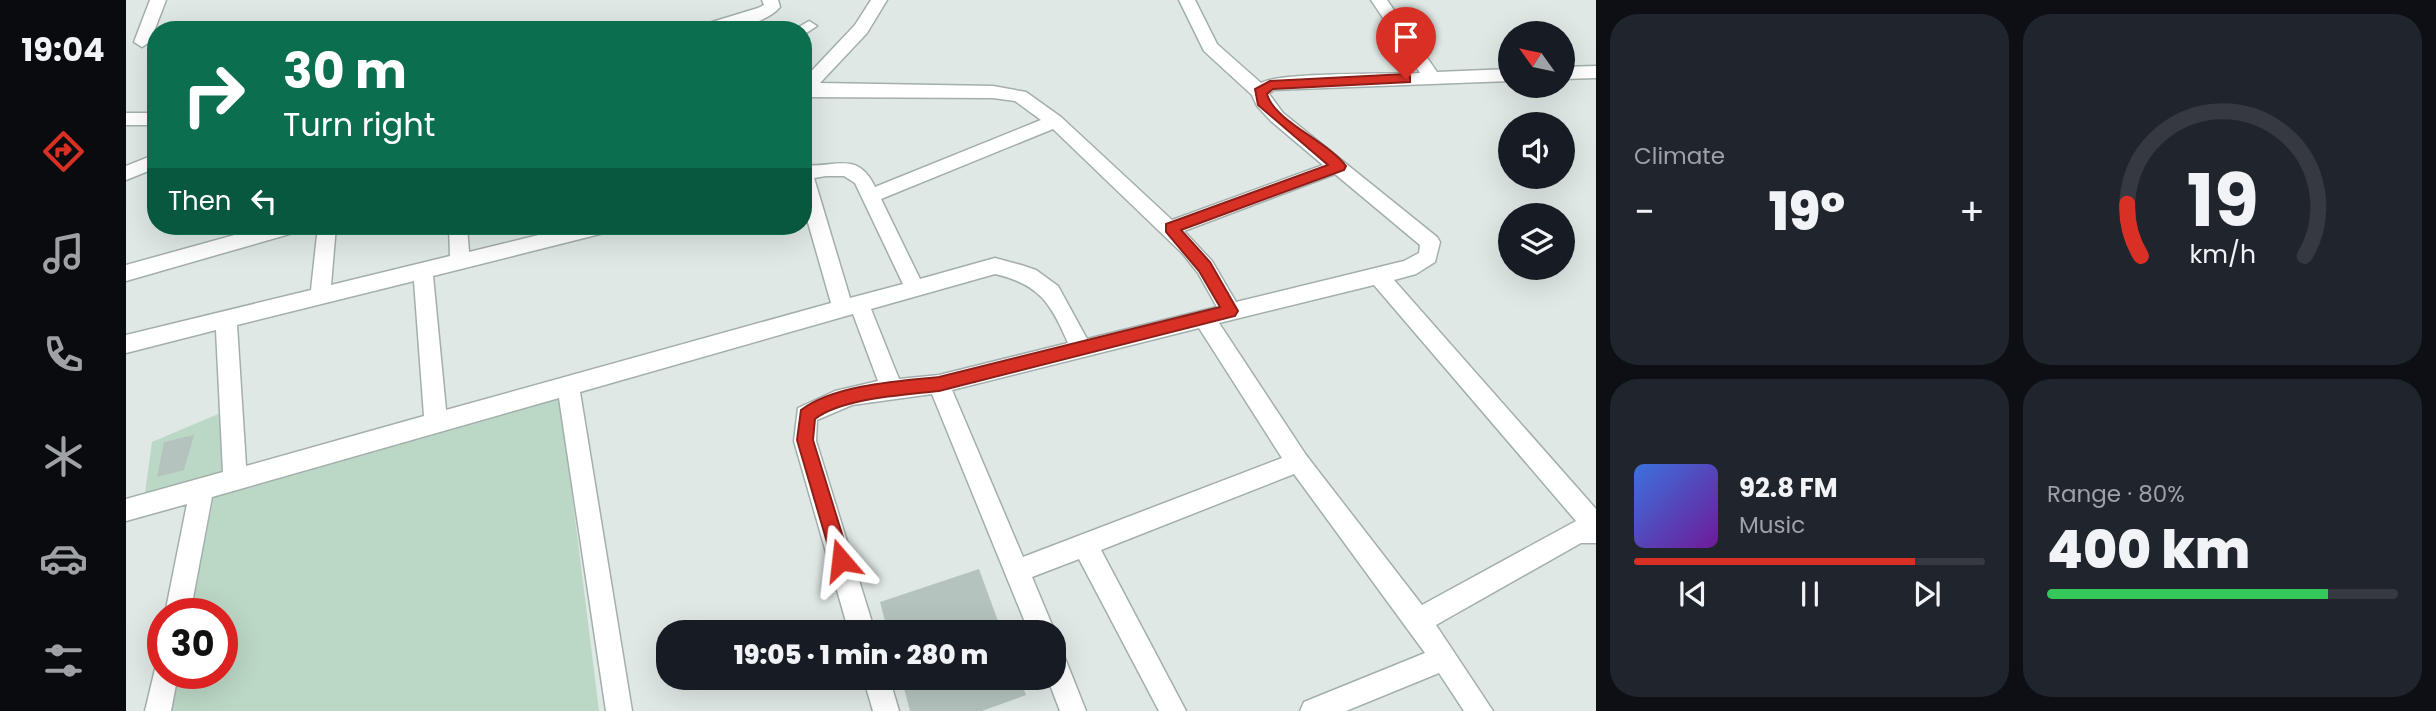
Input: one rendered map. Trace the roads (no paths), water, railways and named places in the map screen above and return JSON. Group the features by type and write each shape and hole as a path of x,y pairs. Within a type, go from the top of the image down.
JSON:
{"street":[{"path":"150,21 158,0"},
{"path":"734,21 764,12 772,7 770,0"},
{"path":"812,81 861,29 879,0"},
{"path":"859,620 803,428 806,415 820,405 892,389 939,384 1409,268 1428,257 1430,243 1278,117 1262,102 1260,92 1210,47 1187,0"},
{"path":"1379,0 1433,78"},
{"path":"1575,73 1596,72"},
{"path":"1260,92 1270,85 1298,83 1498,75"},
{"path":"812,90 993,92 1020,96 1055,121 1171,228 1205,267 1230,311"},
{"path":"126,119 147,119"},
{"path":"870,196 1055,121"},
{"path":"126,173 147,164"},
{"path":"1171,228 1339,166"},
{"path":"812,172 847,168 862,179 915,289"},
{"path":"812,196 851,307 892,389"},
{"path":"126,273 261,235"},
{"path":"320,296 326,235"},
{"path":"459,235 460,261"},
{"path":"126,344 567,235"},
{"path":"126,510 995,266 1031,274 1055,295 1080,348"},
{"path":"423,270 436,423"},
{"path":"1377,274 1596,529"},
{"path":"1203,317 1298,462 1418,621 1480,711"},
{"path":"226,319 235,479"},
{"path":"939,384 1037,620"},
{"path":"568,386 619,711"},
{"path":"1017,572 1298,462"},
{"path":"180,598 202,488"},
{"path":"1418,621 1578,532 1596,529"},
{"path":"1085,545 1173,711"},
{"path":"1313,711 1445,658"},
{"path":"158,711 162,689"},
{"path":"880,690 886,711"},
{"path":"1065,690 1073,711"}]}
